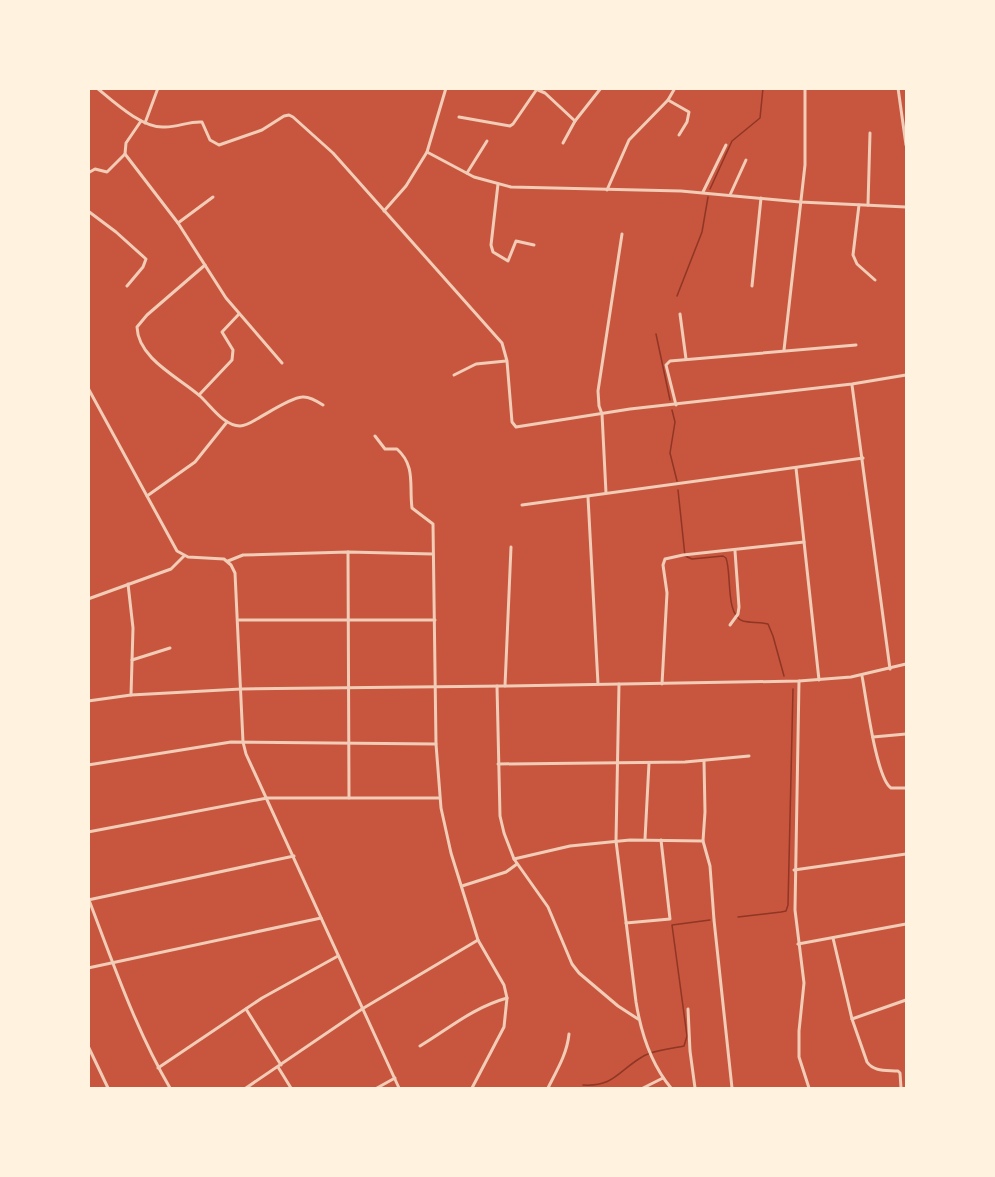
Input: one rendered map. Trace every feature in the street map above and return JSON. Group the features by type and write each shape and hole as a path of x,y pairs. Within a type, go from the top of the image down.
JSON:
{"street":[{"path":"97,88 143,122 158,128 202,122 210,140 219,146 262,130 284,116 293,117 333,153 502,343 507,361 510,411 512,422 516,427 906,375"},
{"path":"88,173 95,169 109,171 125,154 126,143 143,122 158,88"},
{"path":"384,211 406,186 427,152 446,88"},
{"path":"545,93 548,88"},
{"path":"563,143 575,122 601,88"},
{"path":"607,190 629,140 668,100 675,88"},
{"path":"784,350 805,165 805,88"},
{"path":"897,88 906,145"},
{"path":"459,117 510,126 537,89 545,93 575,122"},
{"path":"668,100 689,112 687,122 679,135"},
{"path":"868,206 870,133"},
{"path":"466,173 487,141"},
{"path":"703,192 726,145"},
{"path":"427,152 466,173 498,184 527,189 703,192 800,202 906,207"},
{"path":"125,154 178,223 239,315 282,363"},
{"path":"730,195 746,160"},
{"path":"498,184 491,245 493,252 508,261 516,241 534,245"},
{"path":"178,223 213,197"},
{"path":"752,286 761,198"},
{"path":"859,205 853,255 857,264 875,280"},
{"path":"88,212 116,232 146,259 143,267 127,286"},
{"path":"606,494 602,414 598,399 622,234"},
{"path":"205,265 147,315 137,327 143,346 156,362 175,379 199,395 227,422 237,426 247,425 299,397 311,398 323,405"},
{"path":"680,314 686,358"},
{"path":"199,395 232,360 233,350 222,332 239,315"},
{"path":"675,405 667,363 686,358 856,345"},
{"path":"454,375 476,364 507,361"},
{"path":"852,384 890,669"},
{"path":"88,388 174,547 184,556 219,558 228,561 243,555 348,552 433,554"},
{"path":"147,496 195,462 227,422"},
{"path":"375,436 385,449 399,450 410,465 412,508 432,522 439,798 451,853 478,940 504,985 507,998 504,1027 472,1089"},
{"path":"522,505 863,458"},
{"path":"796,468 819,680"},
{"path":"588,497 598,684"},
{"path":"662,684 667,593 663,565 667,558 804,542"},
{"path":"505,686 511,548"},
{"path":"730,625 739,607 735,551"},
{"path":"348,552 349,798"},
{"path":"88,599 171,569 184,556"},
{"path":"228,561 235,573 239,620 243,742 252,768 399,1089"},
{"path":"128,584 132,610 131,694"},
{"path":"239,620 435,620"},
{"path":"132,660 170,648"},
{"path":"88,702 131,694 241,689 798,681 862,675 906,664"},
{"path":"862,675 873,737 886,784 891,788 906,788"},
{"path":"798,681 795,910 804,983 799,1057 809,1089"},
{"path":"618,684 616,842 626,923 639,1020 651,1056 671,1089"},
{"path":"497,686 500,816 514,859 548,907 576,968 618,1006 639,1020"},
{"path":"873,737 906,734"},
{"path":"88,765 187,747 243,742 436,744"},
{"path":"498,764 649,763 704,761 749,756"},
{"path":"704,761 703,841 710,866 732,1089"},
{"path":"645,839 649,763"},
{"path":"88,832 267,798 439,798"},
{"path":"514,859 570,846 645,839 703,841"},
{"path":"626,923 668,920 671,917 661,840"},
{"path":"794,870 906,854"},
{"path":"170,1089 158,1068 88,900 294,856"},
{"path":"462,886 506,872 517,864"},
{"path":"88,968 322,918"},
{"path":"798,944 906,924"},
{"path":"833,938 852,1018 867,1062 871,1068 898,1071 902,1089"},
{"path":"246,1089 362,1008 478,940"},
{"path":"158,1068 279,988 338,956"},
{"path":"420,1046 462,1018 484,1006 507,998"},
{"path":"852,1018 906,1000"},
{"path":"246,1009 291,1089"},
{"path":"688,1009 695,1089"},
{"path":"548,1089 563,1059 569,1034"},
{"path":"88,1046 108,1089"},
{"path":"377,1089 394,1078"},
{"path":"643,1089 663,1078"}],"waterway":[{"path":"710,189 732,141 760,118 763,88"},
{"path":"677,296 702,232 708,197"},
{"path":"656,334 670,400"},
{"path":"672,410 675,422 670,453 677,481"},
{"path":"678,490 685,556 692,559 723,556 726,558 734,611 743,621 768,624 784,676"},
{"path":"738,917 786,911 788,905 793,689"},
{"path":"583,1085 609,1081 646,1055 684,1046 687,1036 672,925 710,920"}]}
